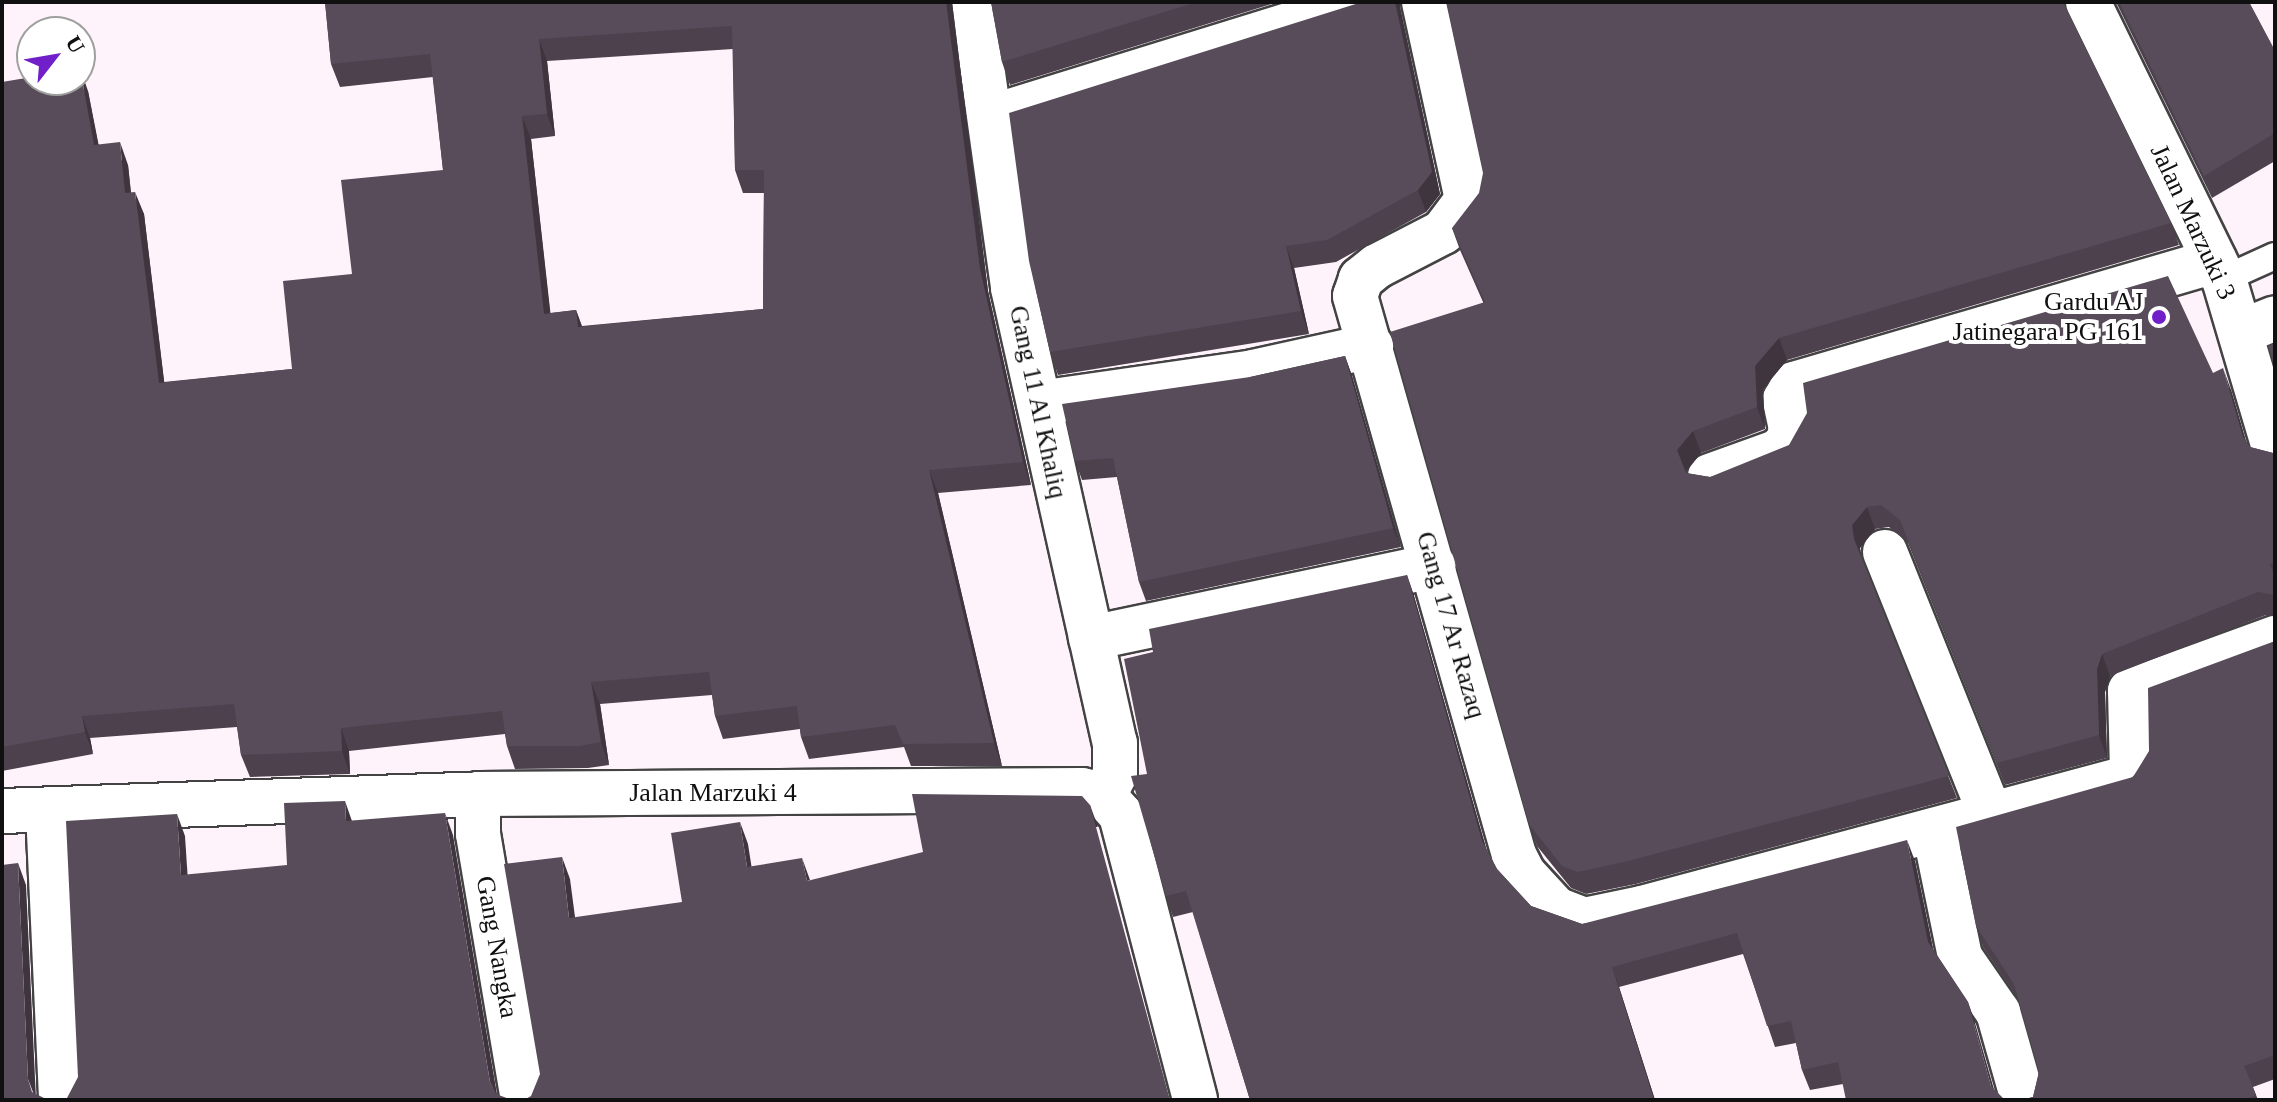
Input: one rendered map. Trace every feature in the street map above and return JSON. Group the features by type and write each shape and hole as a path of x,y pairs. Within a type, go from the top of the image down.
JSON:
{"street":[{"name":"Gang 11 Al Khaliq","path":"973,2 1013,288 1115,743 1115,774 1104,796"},
{"path":"991,117 1362,2"},
{"name":"Gang 17 Ar Razaq","path":"1424,2 1467,200 1435,238 1361,279 1355,296 1514,855 1537,891 1570,917 1584,920 1642,908 1991,816 2129,776 2130,691 2275,638"},
{"name":"Jalan Marzuki 3","path":"2088,2 2219,270 2258,325 2275,451"},
{"path":"1710,476 1779,451 1788,441 1791,429 1785,400 1794,384 2219,270"},
{"path":"1039,403 1253,372 1371,346"},
{"path":"1885,552 1991,816"},
{"path":"1091,638 1434,566"},
{"name":"Jalan Marzuki 4","path":"2,811 478,794 1082,790 1104,796"},
{"name":"Gang Nangka","path":"478,794 478,834 523,1100"},
{"path":"1104,796 1121,815 1195,1100"},
{"path":"48,811 61,1100"},
{"path":"1934,830 1960,957 1998,1012 2023,1100"}],"lane":[{"path":"2219,270 2275,256"}],"building":[{"path":"325,2 946,2 980,269 1023,462 929,470 994,743 903,744 895,725 801,737 797,706 715,716 709,672 591,682 601,742 580,746 507,746 502,711 341,728 342,751 241,755 234,704 82,716 85,732 2,747 2,82 16,80 16,96 85,96 94,145 120,142 125,193 135,192 159,383 292,369 283,281 352,274 341,180 443,170 430,54 331,64","holes":["732,26 735,170 764,170 763,309 578,327 576,310 544,314 522,116 547,114 539,39"]},
{"path":"991,2 1197,2 1002,62"},
{"path":"1362,2 1395,2 1432,172 1418,190 1327,240 1286,246 1301,311 1050,352 1029,261 1009,113"},
{"path":"1446,2 2063,2 2171,223 1779,338 1755,366 1757,407 1693,431 1677,450 1686,473 1710,477 1789,445 1807,413 1803,383 2168,276 2213,373 2223,368 2243,437 2250,447 2275,452 2275,563 2270,564 2275,578 2275,595 2258,592 2102,654 2097,669 2099,735 1997,763 1900,520 1881,505 1867,507 1852,525 1854,539 1949,776 1628,861 1578,872 1562,866 1529,824 1390,332 1485,302 1452,228 1479,193 1483,173"},
{"path":"2119,2 2249,2 2275,51 2275,133 2204,176"},
{"path":"2275,343 2275,368 2268,346"},
{"path":"1345,356 1393,528 1139,582 1113,458 1075,461 1062,404 1250,377"},
{"path":"1407,575 1482,841 1497,869 1531,906 1582,924 1907,840 1928,942 1968,1002 1991,1086 2005,1100 1846,1100 1838,1062 1802,1070 1791,1021 1767,1026 1737,933 1612,967 1654,1100 1250,1100 1186,891 1166,896 1131,776 1147,774 1124,659 1153,652 1149,629"},
{"path":"2275,641 2275,1055 2244,1066 2256,1095 2245,1100 2021,1100 2033,1097 2039,1072 2014,984 1976,926 1956,827 2133,777 2149,751 2148,688"},
{"path":"912,794 1082,796 1090,805 1170,1100 524,1100 531,1096 540,1074 504,864 562,857 569,918 682,902 671,833 740,822 747,867 802,858 807,881 923,852"},
{"path":"345,801 346,821 445,813 490,1082 496,1094 512,1100 62,1100 67,1098 78,1077 66,821 177,814 181,875 287,865 284,803"},
{"path":"18,863 28,1079 32,1092 48,1100 2,1100 2,865"}],"place":[{"name":"Gardu AJ Jatinegara PG 161","path":"2159,317"}]}
